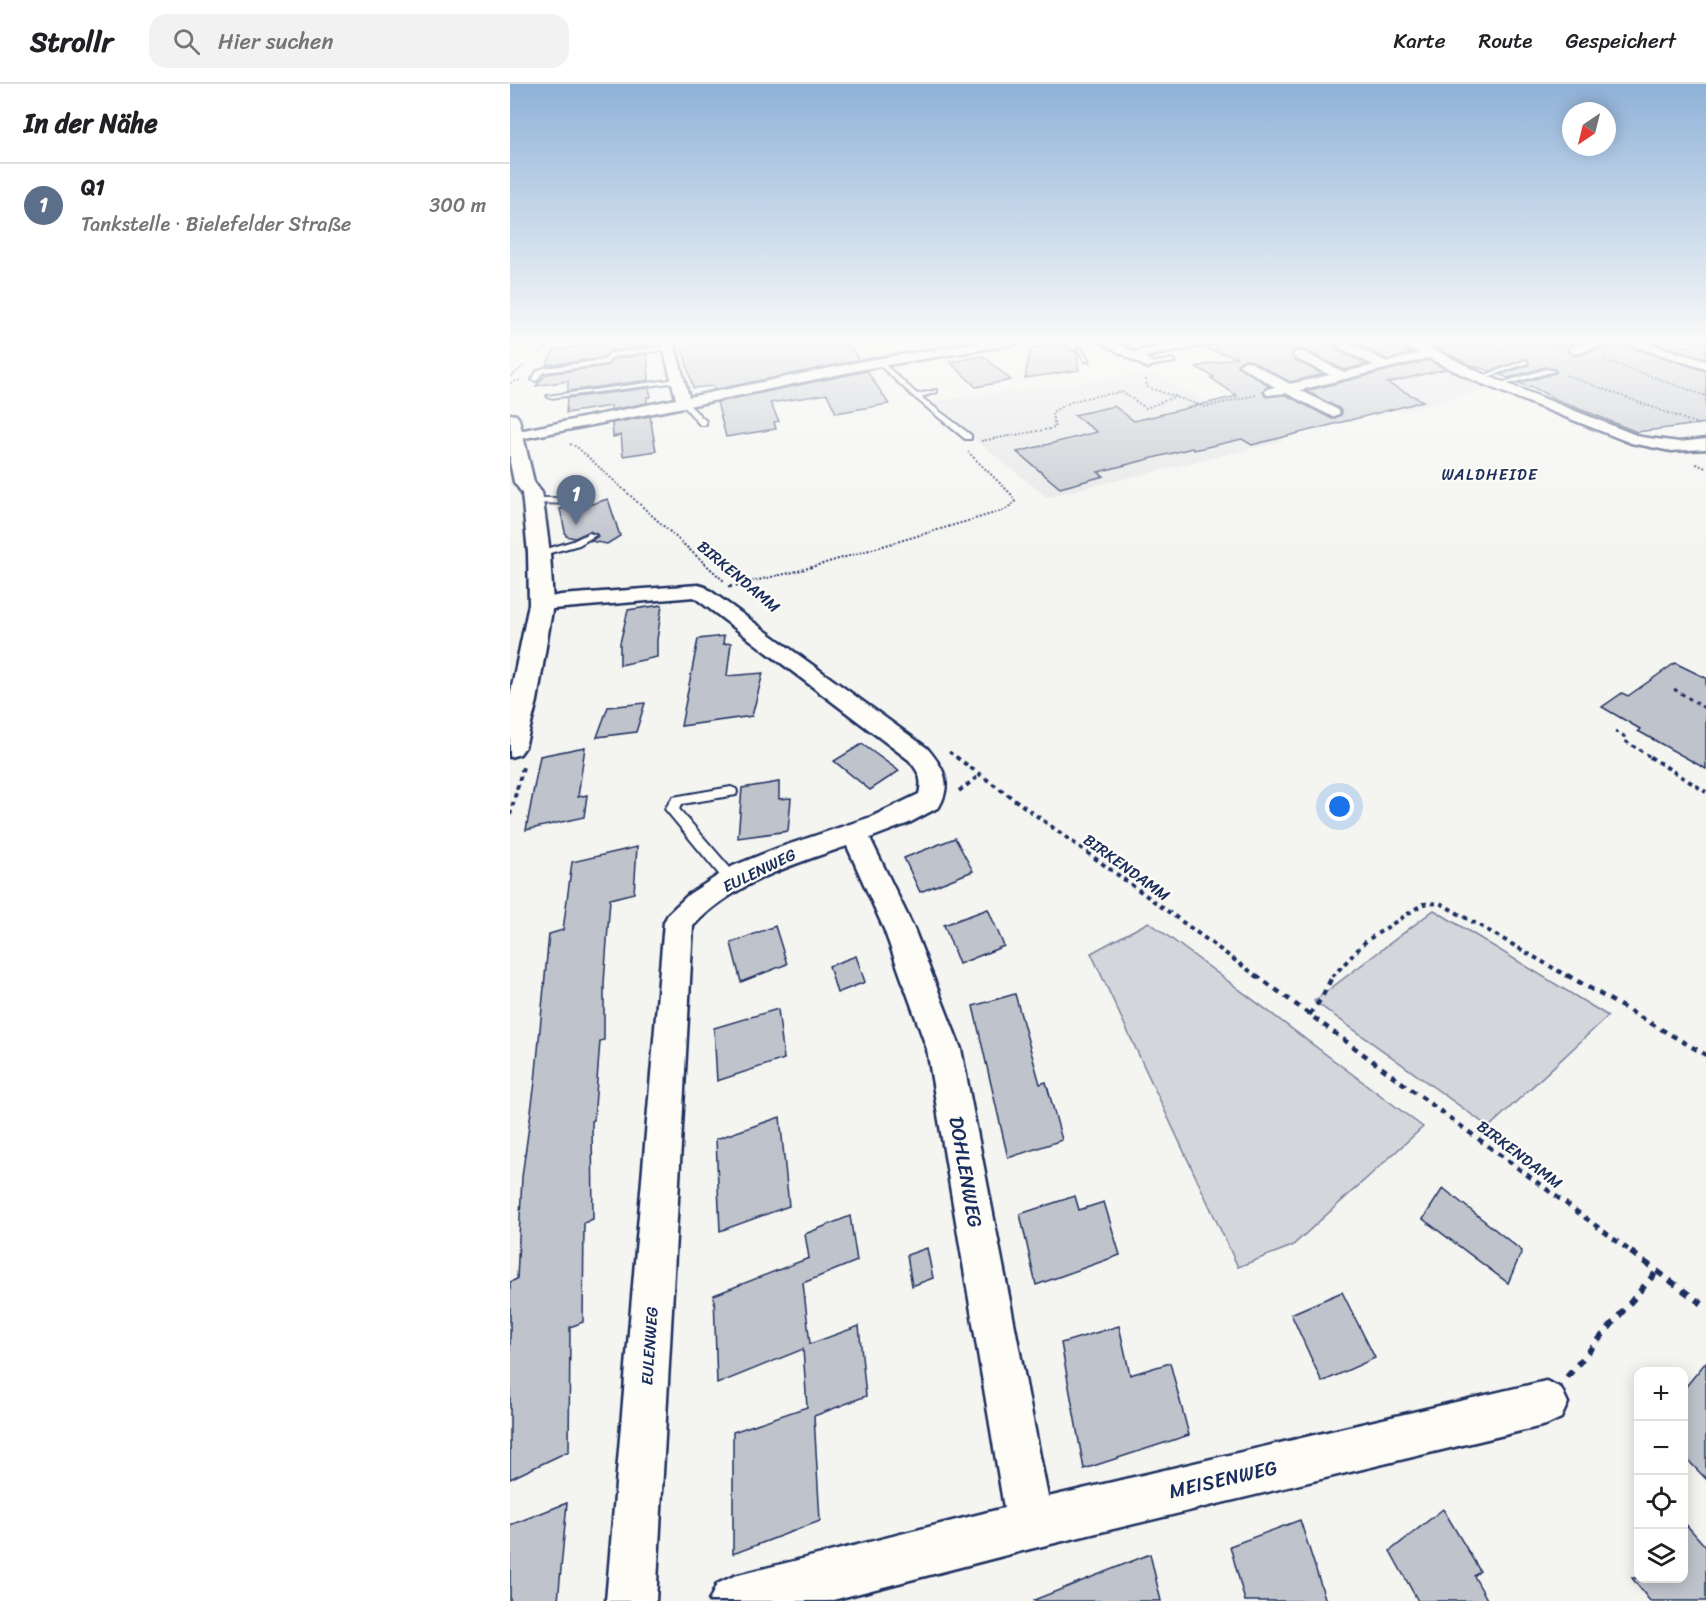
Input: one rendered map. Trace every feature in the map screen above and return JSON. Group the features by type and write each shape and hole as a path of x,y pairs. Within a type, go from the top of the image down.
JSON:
{"main road":[{"path":"510,747 523,701 540,604 539,554 511,431"}],"street":[{"path":"511,431 642,410"},
{"path":"1329,410 1333,412"},
{"path":"1560,410 1636,440 1655,445 1691,447 1706,444"},
{"name":"EULENWEG","path":"540,604 698,591 708,596 918,754 934,772 935,783 930,800 904,814 800,850 732,880 702,899 679,922 631,1601"},
{"name":"DOHLENWEG","path":"854,832 899,929 944,1049 1030,1525"},
{"name":"MEISENWEG","path":"734,1601 1030,1525 1546,1403"}],"lane":[{"path":"690,410 703,423"},
{"path":"933,410 968,437"},
{"path":"525,489 567,504 585,501"},
{"path":"539,554 592,535"},
{"path":"731,792 678,800 672,809 732,880"}],"path":[{"path":"988,440 1055,428 1052,413 1055,410"},
{"path":"1658,410 1706,428"},
{"name":"BIRKENDAMM","path":"562,444 577,447 738,593"},
{"path":"729,586 798,571 1005,510 1015,502 1011,494 963,447"},
{"path":"1674,689 1706,709"},
{"path":"1615,731 1623,736 1625,741 1706,792"},
{"name":"BIRKENDAMM","path":"942,747 1706,1307"},
{"path":"1309,1015 1321,999 1332,976 1366,941 1423,904 1440,903 1706,1055"},
{"path":"1546,1403 1657,1271"}],"shaded area":[{"path":"937,410 1223,410 1283,441 1047,497"},
{"path":"1434,910 1608,1016 1489,1127 1314,1001"},
{"path":"1149,922 1423,1127 1292,1246 1238,1267 1091,953"}],"building":[{"path":"566,410 587,410 566,413"},
{"path":"719,410 773,410 779,421 774,422 776,429 726,437"},
{"path":"834,410 855,410 836,413"},
{"path":"1097,410 1119,410 1134,421 1180,410 1314,410 1332,419 1341,415 1340,410 1389,410 1252,445 1242,439 1194,450 1192,448 1098,472 1104,476 1060,488 1017,452 1097,432 1074,415"},
{"path":"1582,410 1706,410 1706,423 1637,432"},
{"path":"650,416 656,451 623,456 621,435 613,437 612,423"},
{"path":"608,499 620,536 607,544 591,541 598,536 590,531 575,538 566,536 560,509 585,506"},
{"path":"662,605 657,657 620,665 620,643 628,610"},
{"path":"724,636 723,644 731,643 727,676 763,673 752,716 681,726 698,639"},
{"path":"1675,663 1706,678 1706,769 1638,731 1640,729 1602,707 1622,693 1628,696"},
{"path":"645,703 636,732 597,737 608,707"},
{"path":"862,744 899,771 870,790 834,761"},
{"path":"585,747 578,797 587,795 584,817 526,830 540,756"},
{"path":"779,782 779,799 791,798 788,831 738,838 742,788"},
{"path":"955,838 973,871 920,892 904,858"},
{"path":"637,847 634,893 610,899 604,983 604,1040 600,1041 594,1120 592,1121 593,1219 584,1223 583,1322 570,1327 569,1451 510,1479 510,1282 517,1279 522,1177 535,1082 549,934 563,930 572,862"},
{"path":"988,909 1004,946 959,964 944,925"},
{"path":"775,926 787,964 741,982 731,943"},
{"path":"856,956 865,982 837,993 829,966"},
{"path":"1015,994 1040,1084 1046,1082 1062,1140 1008,1158 973,1006"},
{"path":"778,1009 784,1059 717,1081 714,1028"},
{"path":"780,1117 789,1206 720,1231 716,1139"},
{"path":"1443,1188 1522,1251 1508,1283 1423,1219"},
{"path":"1075,1196 1079,1210 1104,1202 1120,1255 1036,1285 1020,1214"},
{"path":"850,1216 857,1261 803,1283 810,1344 859,1326 866,1396 814,1416 820,1521 733,1554 733,1432 807,1407 803,1349 717,1384 714,1295 809,1258 805,1234"},
{"path":"927,1248 933,1278 912,1286 907,1255"},
{"path":"1342,1292 1375,1358 1322,1382 1291,1314"},
{"path":"1119,1326 1130,1375 1170,1363 1189,1435 1084,1469 1061,1343"},
{"path":"1706,1362 1706,1479 1688,1460 1688,1384"},
{"path":"567,1503 558,1601 510,1601 510,1525"},
{"path":"1443,1509 1480,1571 1474,1576 1488,1601 1418,1601 1390,1551"},
{"path":"1300,1520 1326,1601 1245,1601 1230,1546"},
{"path":"1688,1527 1706,1547 1706,1601 1650,1601 1636,1583 1688,1583"},
{"path":"1150,1554 1161,1601 1034,1601 1034,1600"}],"place":[{"name":"Q1","path":"576,525"}],"district":[{"name":"WALDHEIDE","path":"1490,474"}]}
